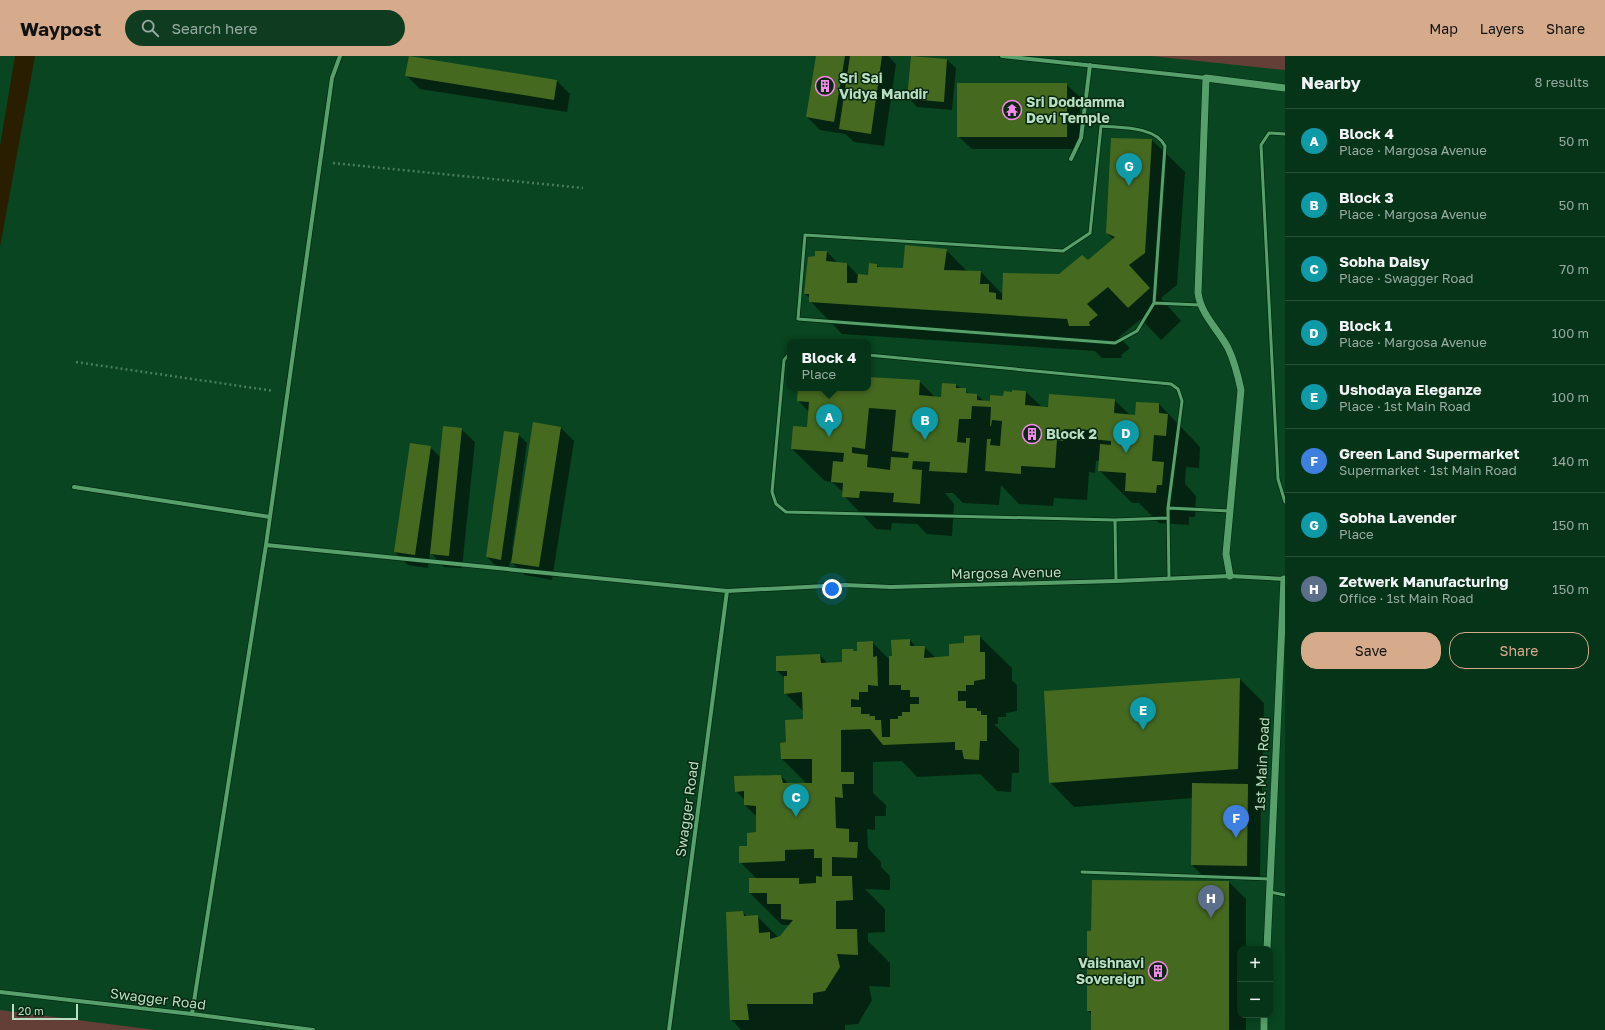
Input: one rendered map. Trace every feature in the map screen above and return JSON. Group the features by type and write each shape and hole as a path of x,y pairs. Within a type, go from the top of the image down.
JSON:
{"street":[{"path":"192,1014 266,545 286,393 332,78 340,56"},
{"path":"1002,56 1285,88"},
{"path":"1071,159 1081,138 1090,65"},
{"path":"1206,78 1198,286 1200,305 1227,347 1236,366 1241,390 1226,554 1230,576"},
{"path":"74,487 270,517"},
{"name":"Margosa Avenue","path":"266,545 727,591 845,585 891,587 1116,581 1230,576 1284,579"},
{"name":"1st Main Road","path":"1267,946 1284,579"},
{"name":"Swagger Road","path":"669,1030 727,591"},
{"name":"Swagger Road","path":"0,992 192,1014 313,1030"},
{"path":"1264,1018 1264,1030"}],"lane":[{"path":"1101,126 1139,129 1162,141 1165,146 1154,303 1137,331 1115,343 798,319 805,234 1063,250 1090,233 1101,126"},
{"path":"1285,134 1269,133 1261,145 1278,479 1285,502"},
{"path":"1154,303 1200,305"},
{"path":"871,355 1171,384 1178,389 1182,400 1167,518 1168,579"},
{"path":"787,356 784,360 772,492 776,504 786,512 1115,520 1167,518"},
{"path":"1168,508 1230,511"},
{"path":"1115,520 1116,581"},
{"path":"1082,872 1270,879"},
{"path":"1270,892 1285,895"}],"path":[{"path":"320,161 583,188"},
{"path":"76,362 286,393"}],"shaded area":[{"path":"15,56 35,56 0,247 0,146"},
{"path":"1151,56 1285,56 1285,70"},
{"path":"0,1010 155,1030 0,1030"}],"building":[{"path":"409,56 557,80 554,100 405,76"},
{"name":"Sri Sai Vidya Mandir","path":"816,56 845,56 834,122 806,117"},
{"path":"850,56 882,56 871,134 839,129"},
{"path":"911,56 947,59 944,102 907,99"},
{"name":"Sri Doddamma Devi Temple","path":"957,83 1067,83 1067,137 957,137"},
{"path":"1111,138 1152,139 1145,253 1129,265 1150,288 1128,308 1108,287 1087,304 1098,315 1089,322 1090,326 1069,326 1067,319 809,302 809,294 804,294 808,257 815,256 815,251 827,251 826,261 847,263 847,283 857,283 858,274 868,275 869,263 877,264 877,267 903,268 905,245 947,249 944,270 981,271 980,284 989,284 989,292 996,293 996,299 1002,300 1003,273 1059,274 1082,255 1088,260 1115,237 1106,233"},
{"path":"871,377 920,380 919,395 941,397 942,383 956,384 956,388 966,388 966,393 977,394 977,400 990,401 990,395 1003,396 1004,391 1026,391 1025,405 1048,407 1049,394 1115,399 1114,413 1135,415 1136,402 1159,403 1159,413 1168,414 1166,436 1154,435 1152,461 1164,462 1162,485 1157,485 1156,493 1125,491 1126,473 1098,471 1100,444 1111,445 1111,441 1091,439 1091,430 1064,429 1063,441 1057,440 1055,468 1021,466 1021,474 985,471 987,439 991,439 990,445 1000,446 1002,421 992,420 990,426 991,407 972,406 971,419 959,419 957,442 966,443 966,438 970,438 967,473 929,471 930,462 913,461 912,469 922,470 920,504 893,502 894,493 860,491 859,498 842,497 843,483 831,482 833,461 843,462 844,453 791,449 793,426 807,427 809,402 797,401 798,391 871,391","holes":["869,408 896,410 892,451 909,453 908,458 891,457 890,470 867,467 868,455 852,453 852,447 865,449"]},
{"path":"533,422 561,427 539,567 511,563"},
{"path":"443,426 462,428 449,556 430,554"},
{"path":"504,431 519,433 501,560 486,557"},
{"path":"410,443 431,446 415,555 394,552"},
{"path":"980,635 980,652 985,652 985,679 974,681 974,685 966,685 966,691 958,691 958,701 966,701 966,708 977,708 977,711 981,711 981,715 987,715 987,741 980,741 979,760 964,759 962,750 955,750 955,742 883,745 870,729 841,730 841,772 854,772 854,784 842,784 843,798 835,797 836,828 849,829 849,842 858,842 857,858 832,857 832,876 852,876 853,900 836,901 836,929 857,929 858,955 837,954 840,967 825,991 813,993 813,1004 747,1004 749,1020 730,1020 726,912 743,911 744,916 758,915 759,933 770,932 770,939 780,936 793,920 781,919 781,904 767,904 767,893 749,893 749,878 799,878 799,884 816,883 816,876 822,877 822,858 814,858 814,849 785,850 785,861 739,863 739,846 747,846 747,833 756,832 756,806 744,805 744,791 735,792 734,776 781,775 783,783 812,783 812,759 781,759 780,743 786,742 785,720 803,719 802,692 784,694 784,676 787,676 787,671 776,671 776,656 820,654 821,663 842,662 842,649 854,649 853,651 857,651 857,642 873,641 873,657 877,656 878,686 868,685 868,692 859,692 859,700 851,699 851,707 861,707 861,714 870,714 869,716 875,716 875,720 881,720 882,737 890,737 890,719 898,719 898,716 902,716 902,712 910,712 910,704 919,704 919,697 910,697 910,690 901,690 901,685 889,685 889,656 892,656 891,640 910,639 910,646 925,646 924,658 949,656 949,644 964,643 964,636"},
{"path":"1240,678 1238,769 1049,783 1044,691"},
{"path":"1192,783 1248,784 1247,866 1191,865"},
{"name":"Vaishnavi Sovereign","path":"1092,880 1229,881 1229,1030 1091,1030 1091,1011 1087,1011 1087,931 1091,931"}],"place":[{"name":"Sri Sai Vidya Mandir","path":"825,86"},
{"name":"Sri Doddamma Devi Temple","path":"1012,110"},
{"name":"Sobha Lavender","path":"1129,186"},
{"name":"Block 2","path":"1032,434"},
{"name":"Block 4","path":"829,437"},
{"name":"Block 3","path":"925,440"},
{"name":"Block 1","path":"1126,453"},
{"name":"Ushodaya Eleganze","path":"1143,730"},
{"name":"Sobha Daisy","path":"796,817"},
{"name":"Green Land Supermarket","path":"1236,838"},
{"name":"Zetwerk Manufacturing","path":"1211,918"},
{"name":"Vaishnavi Sovereign","path":"1158,971"}]}
